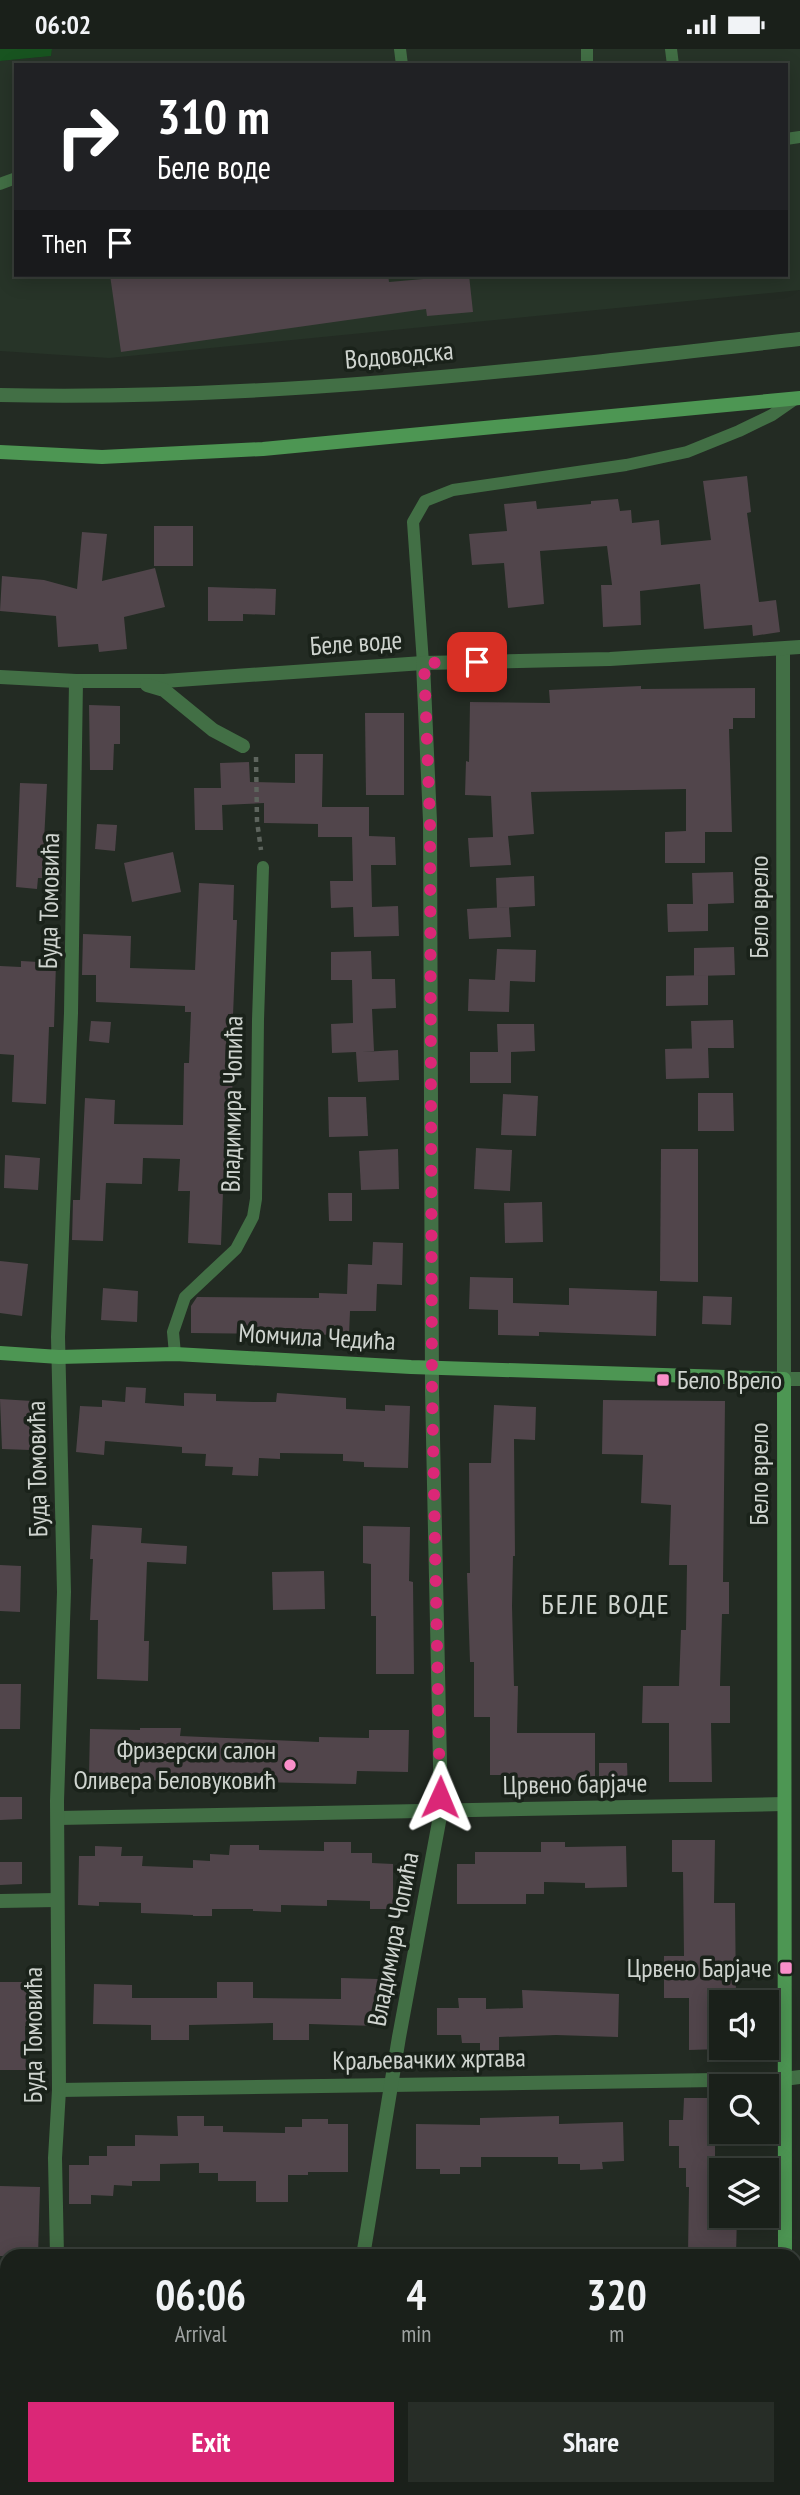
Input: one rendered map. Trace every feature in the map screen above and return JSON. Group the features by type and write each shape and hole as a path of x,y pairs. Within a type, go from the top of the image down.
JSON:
{"street":[{"name":"Водоводска","path":"0,395 57,397 261,390 518,370 800,339"},
{"path":"0,452 102,457 263,449 797,399"},
{"name":"Беле воде","path":"0,677 136,681 424,663 610,659 800,647"},
{"name":"Бело врело","path":"783,650 785,2249"},
{"name":"Владимира Чопића","path":"364,2249 440,1811 432,1367 430,849 424,663"},
{"name":"Буда Томовића","path":"57,2249 57,1900 64,1592 58,1327 71,1000 76,681"},
{"path":"136,681 164,691 213,730 243,746"},
{"name":"Момчила Чедића","path":"0,1353 59,1357 175,1354 432,1367 800,1379"},
{"name":"Црвено барјаче","path":"58,1818 800,1802"},
{"path":"0,1901 57,1900"},
{"name":"Краљевачких жртава","path":"59,2090 800,2077"}],"lane":[{"path":"424,663 413,522 425,501 453,490 626,465 687,452 739,431 797,399"},
{"name":"Владимира Чопића","path":"175,1354 173,1332 185,1297 236,1249 253,1217 256,1199 263,867"}],"path":[{"path":"243,746 255,753 257,821 263,867"}],"shaded area":[{"path":"52,49 800,49 800,290 109,358 0,351 0,61 51,56"}],"green space":[{"path":"0,49 52,49 51,56 0,61"}],"building":[{"path":"110,277 388,277 389,282 469,277 473,312 427,316 426,309 121,352"},
{"path":"747,476 751,512 747,513 759,602 776,600 780,632 753,636 752,625 704,629 700,584 640,591 641,625 603,627 601,585 612,585 607,546 540,551 544,604 508,608 504,563 472,565 469,534 507,531 504,504 536,501 537,509 618,499 620,511 631,510 632,523 659,520 661,545 711,540 703,481"},
{"path":"154,526 193,526 193,566 154,566"},
{"path":"82,532 107,534 102,581 155,568 165,607 124,617 127,649 99,652 98,644 58,647 56,616 0,611 2,576 44,580 77,589"},
{"path":"208,587 276,589 275,615 243,614 243,621 208,621"},
{"path":"641,686 641,689 755,688 755,718 733,718 733,729 729,729 732,832 705,832 705,863 665,863 665,832 686,831 686,789 531,792 534,834 508,836 511,865 470,867 468,838 493,837 491,796 465,795 466,761 469,762 470,702 550,703 549,690"},
{"path":"89,705 120,706 120,744 114,744 113,770 90,770"},
{"path":"365,713 404,713 404,795 366,795"},
{"path":"295,754 323,754 322,807 369,807 369,836 395,837 396,865 371,865 372,907 398,906 399,936 354,937 353,907 331,908 330,881 353,881 352,837 318,837 318,824 264,823 264,803 222,805 223,830 195,830 194,788 221,788 220,763 249,762 250,782 295,783"},
{"path":"20,783 47,784 42,878 38,878 37,889 16,887"},
{"path":"97,824 117,825 115,851 95,849"},
{"path":"173,852 181,892 132,902 124,863"},
{"path":"733,872 734,903 708,904 708,931 668,932 667,904 693,904 692,873"},
{"path":"534,876 535,906 497,908 496,878"},
{"path":"199,883 234,885 233,920 237,920 233,1015 228,1014 225,1064 233,1064 232,1103 225,1103 224,1156 230,1157 229,1193 223,1192 221,1245 188,1243 190,1191 178,1191 180,1159 143,1158 142,1184 106,1183 103,1241 72,1240 73,1200 80,1200 85,1098 115,1100 114,1124 183,1125 184,1063 189,1063 191,1012 185,1012 185,1006 96,1002 96,975 82,975 83,934 131,936 130,968 195,970"},
{"path":"509,907 511,937 469,939 467,909"},
{"path":"734,947 735,975 694,976 694,948"},
{"path":"497,949 536,950 535,982 510,981 509,1012 468,1011 469,979 495,980"},
{"path":"371,951 372,979 395,979 396,1008 372,1009 374,1051 362,1052 398,1050 399,1080 358,1082 356,1052 332,1053 331,1024 353,1023 352,980 331,980 331,952"},
{"path":"21,961 56,963 54,1027 49,1027 46,1104 12,1102 14,1055 0,1054 0,966 21,967"},
{"path":"708,975 708,1005 666,1006 666,976"},
{"path":"733,1020 734,1048 708,1048 709,1078 666,1079 665,1049 692,1048 691,1021"},
{"path":"91,1021 111,1022 109,1043 89,1041"},
{"path":"497,1024 534,1024 535,1051 511,1052 511,1083 470,1083 470,1052 498,1052"},
{"path":"698,1093 733,1093 734,1131 698,1131"},
{"path":"503,1094 538,1096 536,1136 501,1135"},
{"path":"328,1097 366,1097 368,1136 329,1137"},
{"path":"476,1148 512,1150 510,1191 474,1189"},
{"path":"398,1149 399,1189 361,1190 359,1151"},
{"path":"661,1149 698,1149 698,1282 660,1281"},
{"path":"5,1155 40,1158 38,1190 4,1188"},
{"path":"328,1193 352,1193 352,1221 329,1221"},
{"path":"542,1202 543,1242 505,1243 504,1203"},
{"path":"373,1242 403,1243 402,1285 377,1284 376,1311 350,1311 349,1335 191,1333 191,1306 197,1297 319,1298 319,1293 347,1294 348,1264 372,1265"},
{"path":"0,1261 28,1264 22,1316 0,1313"},
{"path":"470,1277 513,1278 513,1303 569,1305 569,1288 657,1291 656,1336 539,1332 539,1336 498,1335 498,1310 469,1309"},
{"path":"103,1288 138,1291 137,1322 101,1320"},
{"path":"703,1296 732,1297 731,1325 702,1324"},
{"path":"126,1387 146,1388 145,1403 184,1406 184,1393 216,1394 216,1401 276,1402 277,1393 346,1398 346,1409 385,1411 385,1405 410,1406 408,1468 364,1467 364,1462 343,1461 343,1454 280,1453 280,1459 259,1458 258,1476 232,1475 233,1467 205,1466 206,1454 182,1453 182,1447 105,1441 104,1455 76,1452 80,1406 102,1407 102,1400 125,1402"},
{"path":"0,1399 32,1401 30,1450 2,1449"},
{"path":"603,1400 725,1401 723,1582 729,1582 729,1614 722,1614 720,1686 730,1686 730,1723 711,1723 712,1782 669,1782 669,1723 642,1723 643,1686 679,1686 681,1630 686,1630 687,1565 669,1565 671,1505 641,1503 643,1455 602,1454"},
{"path":"494,1405 536,1407 535,1440 514,1439 515,1556 512,1606 514,1686 518,1686 517,1733 595,1733 595,1780 511,1781 512,1775 490,1775 490,1717 474,1717 474,1662 470,1662 467,1573 470,1573 469,1463 491,1463"},
{"path":"92,1525 142,1528 141,1543 187,1546 186,1564 147,1562 144,1641 149,1641 148,1681 97,1679 98,1620 90,1620"},
{"path":"363,1526 410,1527 409,1581 413,1582 414,1674 376,1674 376,1616 371,1616 371,1564 363,1563"},
{"path":"0,1565 21,1566 20,1612 0,1611"},
{"path":"324,1571 325,1609 273,1610 272,1572"},
{"path":"0,1684 21,1684 20,1729 0,1729"},
{"path":"181,1728 180,1736 319,1742 319,1737 369,1738 369,1730 409,1730 408,1772 357,1771 356,1784 139,1780 139,1777 89,1775 90,1729"},
{"path":"599,1763 627,1763 628,1791 599,1792"},
{"path":"0,1797 22,1797 22,1819 0,1820"},
{"path":"672,1840 715,1840 714,1903 735,1903 736,1990 709,1990 709,2049 689,2050 689,1998 664,1998 664,1956 684,1956 683,1872 672,1872"},
{"path":"324,1842 351,1842 351,1853 372,1853 372,1863 393,1864 393,1909 370,1909 370,1901 327,1900 327,1906 281,1905 281,1912 212,1909 212,1916 193,1916 141,1913 141,1903 99,1902 99,1906 78,1905 79,1856 95,1856 95,1846 122,1847 121,1856 143,1856 142,1866 193,1868 193,1860 210,1861 210,1854 229,1855 230,1845 259,1845 259,1850 324,1851"},
{"path":"541,1842 565,1842 565,1847 626,1846 627,1887 585,1888 585,1883 544,1882 544,1894 526,1894 526,1904 457,1904 457,1864 475,1864 475,1852 541,1852"},
{"path":"0,1862 22,1862 22,1884 0,1885"},
{"path":"341,1978 378,1979 377,2026 309,2024 309,2040 273,2040 273,2023 189,2025 189,2040 151,2040 151,2025 93,2024 94,1984 132,1985 132,1998 217,1998 217,1982 253,1982 253,1998 341,1999"},
{"path":"0,1982 30,1982 30,2026 25,2026 26,2070 0,2070"},
{"path":"522,1990 619,1994 618,2037 499,2037 499,2050 480,2051 480,2043 462,2043 461,2035 437,2035 437,2008 459,2008 458,1998 486,1998 486,2009 523,2008"},
{"path":"684,2098 709,2098 709,2144 715,2144 715,2158 709,2158 709,2228 737,2228 736,2249 688,2249 689,2187 686,2187 686,2168 679,2168 679,2146 669,2146 669,2120 683,2120"},
{"path":"177,2116 204,2116 204,2126 223,2126 223,2132 285,2133 285,2127 302,2127 302,2119 328,2119 328,2124 348,2124 348,2172 288,2175 288,2202 256,2202 256,2181 218,2181 218,2173 199,2173 199,2163 160,2164 160,2181 132,2181 132,2186 114,2185 113,2196 91,2195 91,2204 69,2204 69,2165 89,2165 89,2156 107,2156 107,2146 135,2146 135,2135 178,2136"},
{"path":"559,2116 559,2124 623,2122 624,2161 602,2162 603,2169 580,2170 580,2164 558,2164 558,2157 481,2157 481,2167 460,2167 460,2174 440,2174 440,2169 416,2169 416,2124 480,2125 480,2118"},
{"path":"0,2186 40,2187 38,2249 0,2249"}],"place":[{"name":"Бело Врело","path":"663,1380"},
{"name":"Фризерски салон Оливера Беловуковић","path":"290,1765"},
{"name":"Црвено Барјаче","path":"786,1968"}],"district":[{"name":"БЕЛЕ ВОДЕ","path":"606,1604"}],"route":[{"path":"440,1797 432,1391 430,821 424,663 477,662"}]}
